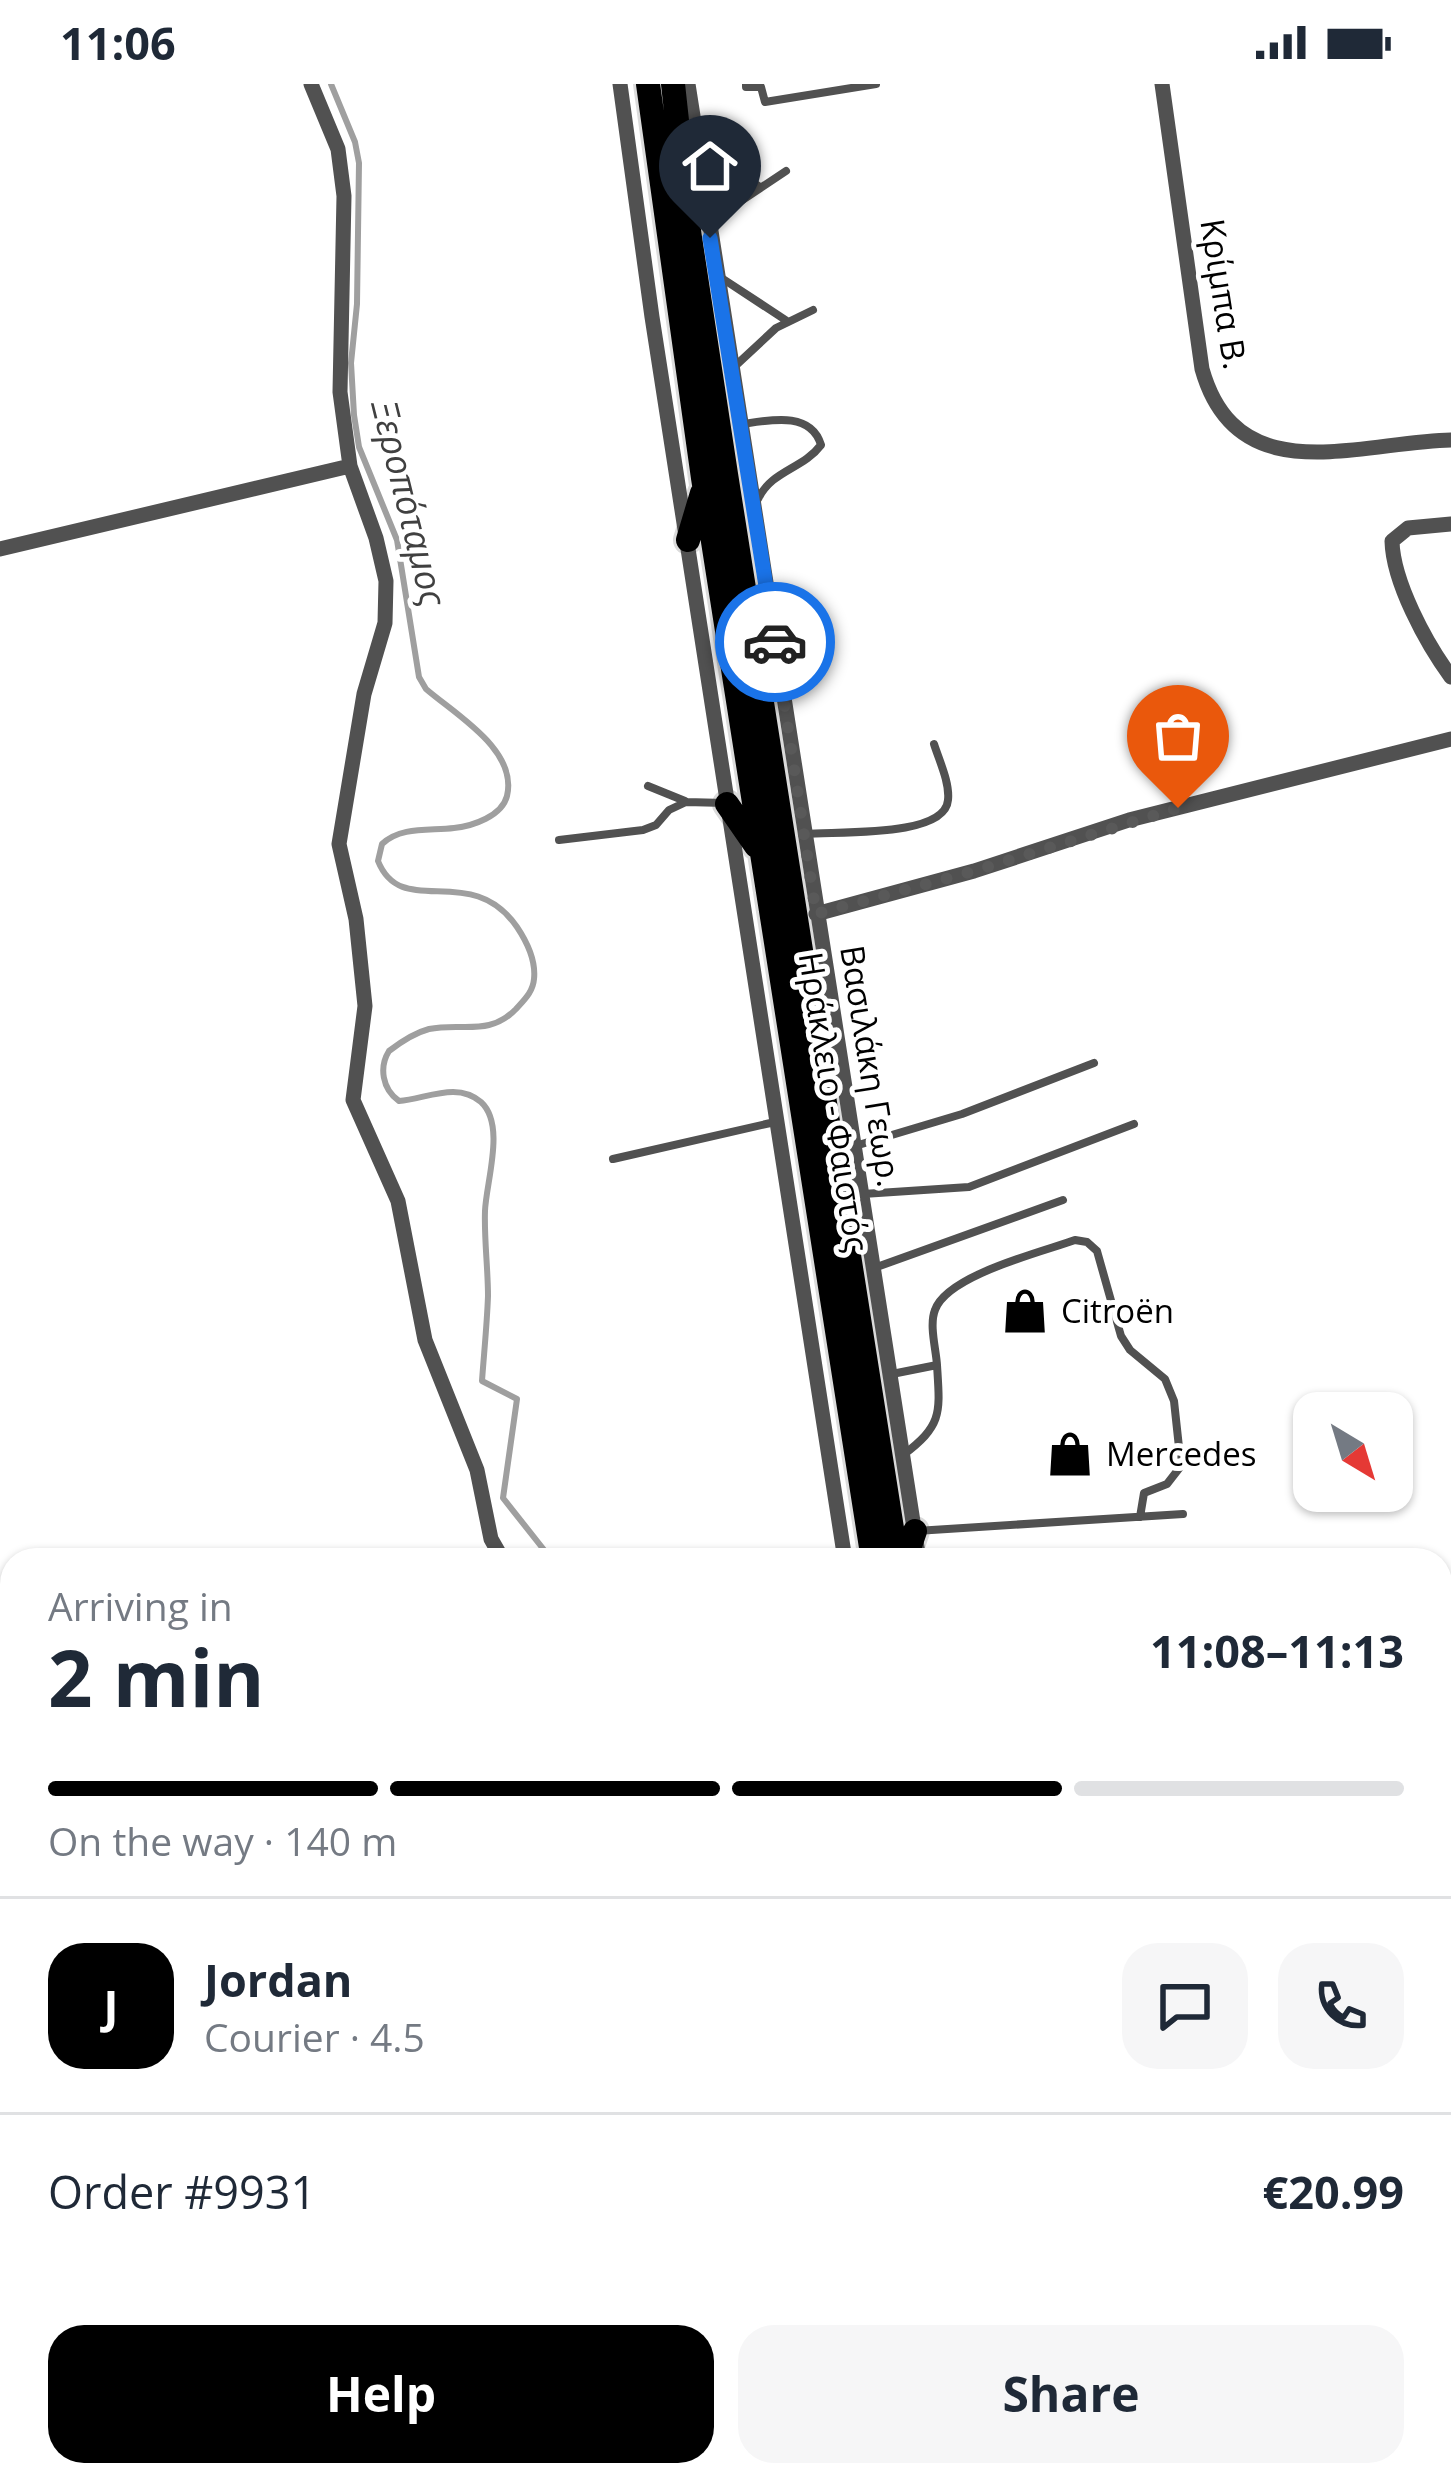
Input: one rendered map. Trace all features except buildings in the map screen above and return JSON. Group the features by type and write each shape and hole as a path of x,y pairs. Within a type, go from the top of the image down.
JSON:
{"main road":[{"name":"Ηράκλειο - Φαιστός","path":"648,84 704,478 871,1548"},
{"name":"Ηράκλειο - Φαιστός","path":"686,88 689,231 899,1548"},
{"path":"688,540 704,478"},
{"path":"727,803 762,855"},
{"path":"907,1548 915,1531"}],"street":[{"path":"311,84 338,149 344,196 340,392 350,466 382,558 387,604 380,648 364,694 339,844 356,919 365,1006 352,1100 398,1201 425,1340 477,1470 496,1548"},
{"path":"620,84 843,1548"},
{"name":"Κρίμπα Β.","path":"1162,84 1202,369 1221,411 1241,431 1291,453 1451,440"},
{"name":"Βασιλάκη Γεωρ.","path":"686,88 917,1548"},
{"path":"0,549 350,466"},
{"path":"1451,524 1400,530 1392,541 1395,563 1420,626 1451,676"},
{"path":"816,914 974,871 1129,820 1451,739"}],"lane":[{"path":"746,84 761,87 765,101 876,84"},
{"path":"694,133 712,155 760,187"},
{"path":"710,238 729,209 786,171"},
{"path":"716,274 789,322"},
{"path":"732,369 762,338 813,310"},
{"path":"741,424 801,421 819,436 821,446 772,477 754,506"},
{"path":"804,835 921,826 939,818 950,795 934,744"},
{"path":"648,786 686,802 727,803"},
{"path":"559,840 643,830 686,802"},
{"path":"854,1146 962,1114 1094,1063"},
{"path":"613,1160 778,1121"},
{"path":"861,1194 969,1187 1134,1124"},
{"path":"873,1269 1063,1199"},
{"path":"903,1455 936,1424 939,1411 933,1313 959,1283 1075,1240 1087,1242 1097,1251 1121,1336 1130,1350 1166,1379 1174,1401 1180,1466 1167,1484 1144,1493 1140,1517"},
{"path":"890,1375 937,1365"},
{"path":"915,1531 1183,1514"}],"waterway":[{"name":"Ξεροπόταμος","path":"331,84 359,163 357,304 351,363 359,447 397,540 419,677 426,689 482,735 508,779 507,796 493,814 462,827 398,834 382,844 378,861 389,878 403,887 459,892 499,907 524,939 534,972 530,992 506,1018 485,1026 441,1027 413,1035 389,1051 384,1077 399,1101 462,1093 481,1102 488,1112 494,1139 485,1211 488,1296 482,1381 517,1399 503,1498 543,1548"}],"way so far":[{"path":"775,642 816,914 1178,808"}],"place":[{"name":"Citroën","path":"1025,1311"},
{"name":"Mercedes","path":"1070,1454"}],"route":[{"path":"710,238 775,642"}]}
